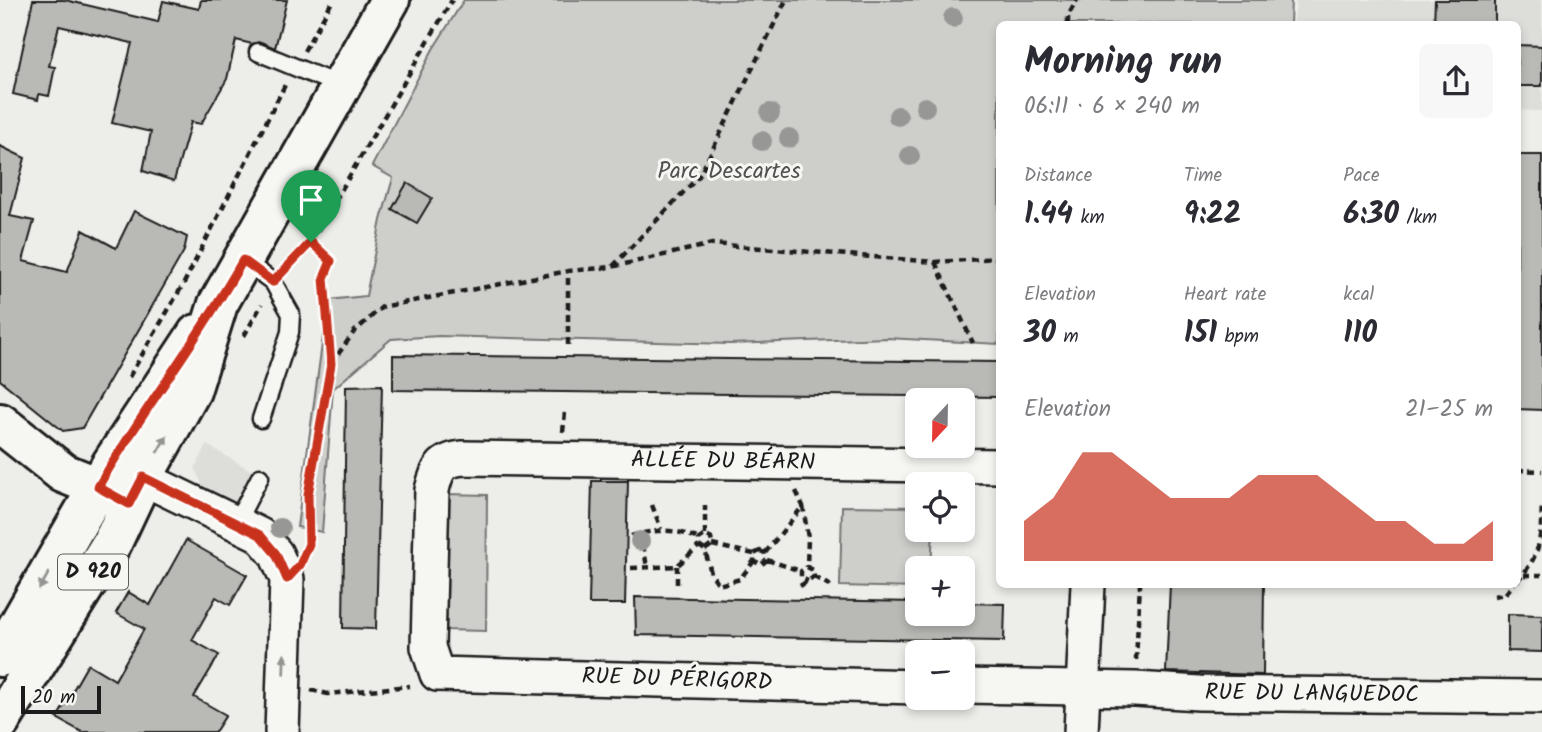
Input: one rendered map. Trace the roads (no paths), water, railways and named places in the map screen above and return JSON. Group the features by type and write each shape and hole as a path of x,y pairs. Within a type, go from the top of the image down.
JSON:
{"main road":[{"name":"D 920","path":"0,657 120,483 390,0"},
{"path":"0,423 63,474 120,483 52,637 0,722"}],"street":[{"name":"ALLÉE DU BÉARN","path":"437,674 428,647 432,490 437,470 448,460 996,466"},
{"path":"120,483 236,523 260,535 276,554 287,579 282,732"},
{"path":"1081,732 1088,588"},
{"name":"RUE DU PÉRIGORD","path":"437,674 905,687"},
{"path":"975,686 1083,687"},
{"name":"RUE DU LANGUEDOC","path":"1083,687 1199,693 1542,697"}],"lane":[{"path":"258,52 341,86"},
{"path":"243,260 273,282 291,314 290,332 261,419"},
{"path":"236,523 260,477"}],"park label":[{"name":"Parc Descartes","path":"729,172"}]}
